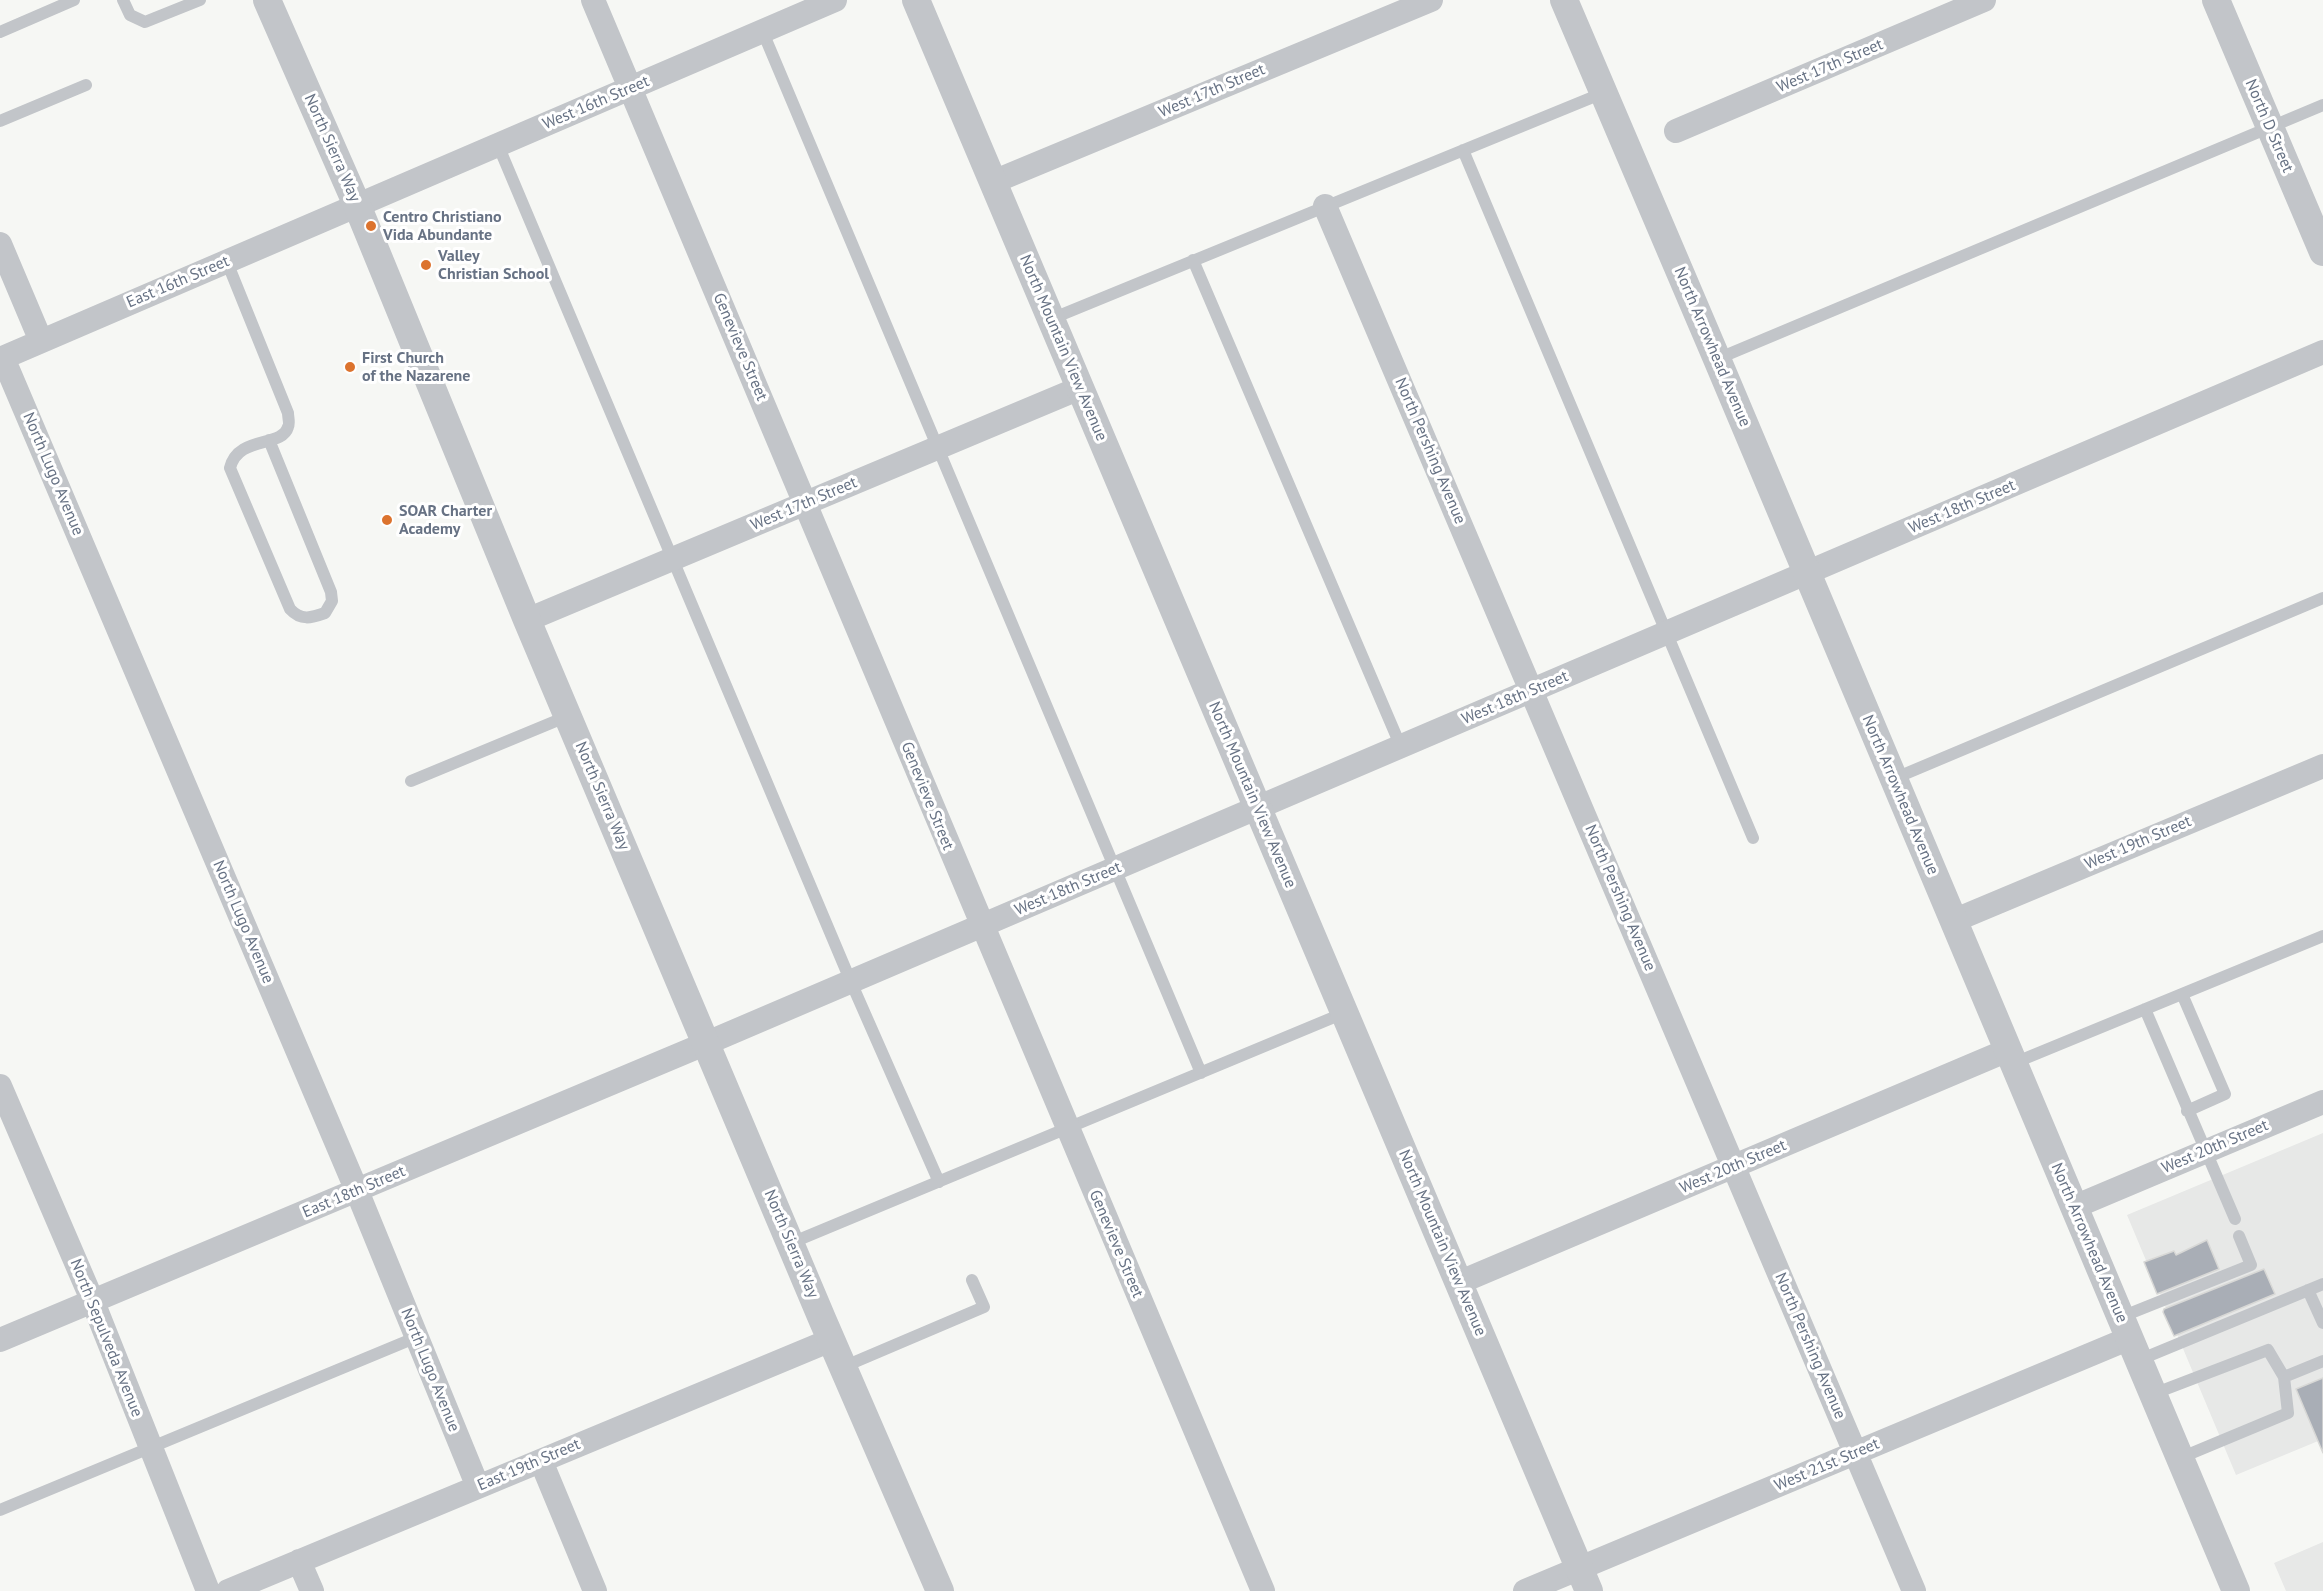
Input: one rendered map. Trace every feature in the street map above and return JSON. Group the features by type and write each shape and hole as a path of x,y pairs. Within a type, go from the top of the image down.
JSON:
{"street":[{"name":"North Sierra Way","path":"267,0 357,205 527,620 842,1367 940,1591"},
{"name":"Genevieve Street","path":"593,0 806,503 981,926 1263,1591"},
{"name":"West 16th Street","path":"357,205 835,0"},
{"name":"North Mountain View Avenue","path":"916,0 1584,1580"},
{"name":"North Arrowhead Avenue","path":"1564,0 2236,1591"},
{"name":"West 17th Street","path":"1676,131 1984,0"},
{"name":"North D Street","path":"2216,0 2323,252"},
{"name":"West 17th Street","path":"993,182 1423,2"},
{"name":"East 16th Street","path":"2,358 357,205"},
{"name":"North Pershing Avenue","path":"1325,206 1914,1591"},
{"path":"0,244 41,341"},
{"name":"West 18th Street","path":"707,1043 2323,352"},
{"name":"North Lugo Avenue","path":"2,358 357,1191 478,1487"},
{"name":"West 17th Street","path":"527,620 1080,388"},
{"name":"West 19th Street","path":"1953,921 2323,766"},
{"name":"East 18th Street","path":"0,1340 707,1043"},
{"name":"West 20th Street","path":"1458,1283 1734,1167 2011,1057"},
{"name":"North Sepulveda Avenue","path":"0,1086 93,1302 208,1591"},
{"name":"West 20th Street","path":"2074,1207 2323,1102"},
{"name":"West 21st Street","path":"1525,1591 1584,1580 1856,1453 2130,1338"},
{"name":"East 19th Street","path":"228,1591 831,1340"},
{"path":"541,1461 595,1591"},
{"path":"299,1562 312,1591"}],"lane":[{"path":"0,32 74,0"},
{"path":"123,0 130,15 145,22 200,0"},
{"path":"762,30 1201,1073"},
{"path":"0,121 86,85"},
{"path":"1051,319 1603,93"},
{"path":"1717,359 2323,105"},
{"path":"498,145 851,982 939,1182"},
{"path":"1463,150 1753,838"},
{"path":"1193,260 1401,747"},
{"path":"227,262 288,413 288,428 283,435 239,450 233,457 230,468 290,609 296,616 309,619 325,613 332,601 331,592 269,440"},
{"path":"1893,779 2323,598"},
{"path":"411,781 568,716"},
{"path":"2011,1057 2145,1009 2323,936"},
{"path":"2182,994 2225,1094 2187,1111"},
{"path":"2145,1009 2235,1219"},
{"path":"790,1244 1344,1013"},
{"path":"2130,1338 2251,1265 2239,1236"},
{"path":"842,1367 984,1306 972,1280"},
{"path":"2130,1338 2323,1284"},
{"path":"2308,1290 2323,1323"},
{"path":"0,1510 417,1337"},
{"path":"2153,1394 2268,1350 2284,1377 2288,1413 2180,1458"},
{"path":"2284,1377 2323,1361"}],"shaded area":[{"path":"2323,1133 2323,1439 2236,1475 2127,1215"},
{"path":"2323,1542 2323,1591 2286,1591 2274,1563"}],"building":[{"path":"2207,1240 2219,1269 2157,1294 2144,1262 2174,1251 2176,1255"},
{"path":"2264,1269 2275,1294 2174,1336 2163,1312 2164,1309"},
{"path":"2323,1378 2323,1453 2296,1389"}],"place":[{"name":"Centro Christiano Vida Abundante","path":"371,226"},
{"name":"Valley Christian School","path":"426,265"},
{"name":"First Church of the Nazarene","path":"350,367"},
{"name":"SOAR Charter Academy","path":"387,520"}]}
